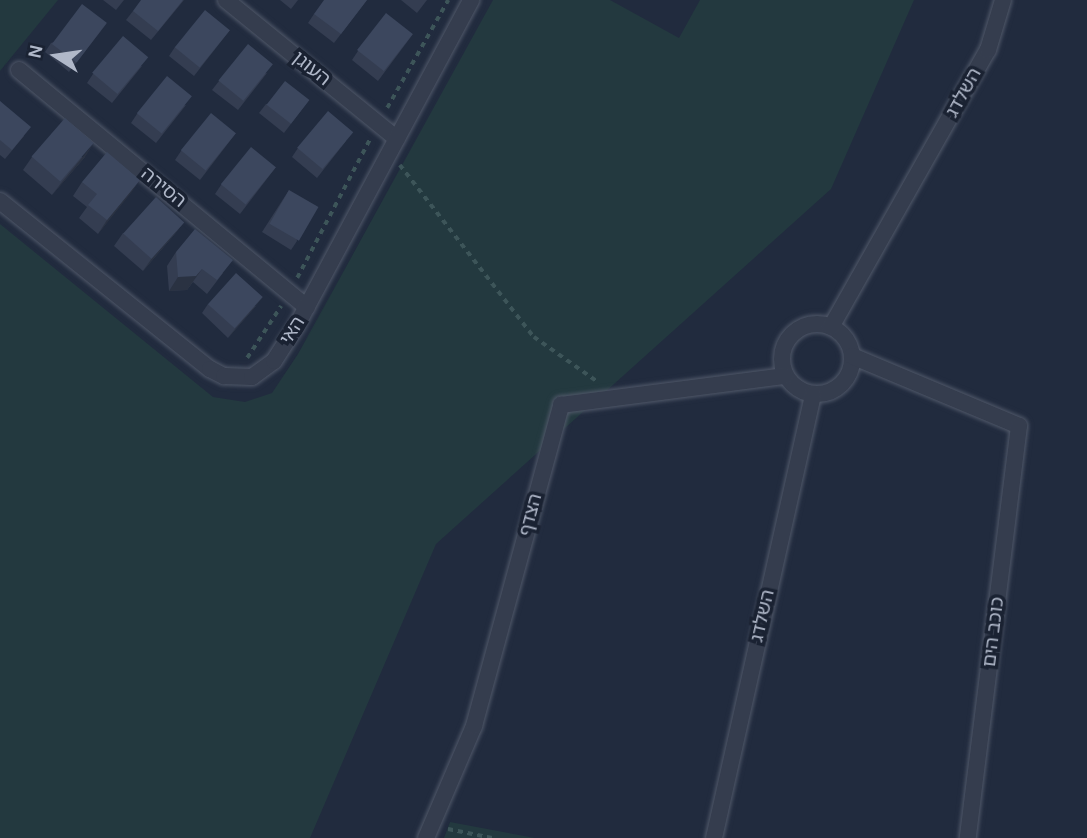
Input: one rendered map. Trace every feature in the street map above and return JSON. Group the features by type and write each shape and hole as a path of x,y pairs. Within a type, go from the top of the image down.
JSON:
{"street":[{"name":"העוגן","path":"226,0 378,123 393,145"},
{"name":"האי","path":"230,378 252,377 274,361 307,307 471,0"},
{"name":"השלדג","path":"831,327 988,50 1003,0"},
{"name":"הסירה","path":"19,70 307,307"},
{"path":"0,201 210,369 230,378"},
{"path":"807,325 831,327 849,344 852,356 848,377 840,387 825,394 813,395 797,389 785,376 782,353 795,331 807,325"},
{"name":"כוכב הים","path":"852,356 1019,426 968,838"},
{"name":"הצדף","path":"429,832 474,726 561,405 785,376"},
{"name":"השלדג","path":"714,838 813,395"}],"path":[{"path":"230,378 244,362 289,292 378,123 447,0"},
{"path":"393,145 534,337 620,397"},
{"path":"429,832 492,838"}],"green space":[{"path":"0,0 58,0 0,71"},
{"path":"493,0 610,0 679,38 700,0 914,0 831,189 436,544 310,838 0,838 0,224 213,397 245,402 272,393 298,354"},
{"path":"450,822 535,838 444,838"}],"building":[{"path":"141,0 183,0 158,31 133,11"},
{"path":"324,0 367,0 341,34 314,14"},
{"path":"82,4 107,23 77,63 52,44"},
{"path":"205,10 230,30 200,67 175,47"},
{"path":"386,13 413,34 384,71 357,50"},
{"path":"123,36 148,57 117,94 92,73"},
{"path":"248,44 273,64 243,101 218,81"},
{"path":"167,76 192,96 162,133 137,113"},
{"path":"285,81 309,100 291,124 267,105"},
{"path":"0,101 31,127 12,150 0,140"},
{"path":"328,111 353,132 322,169 297,148"},
{"path":"211,113 236,133 206,170 181,150"},
{"path":"65,118 94,143 60,181 32,156"},
{"path":"251,147 276,167 246,204 221,184"},
{"path":"107,152 140,180 107,220 88,205 97,194 82,182"},
{"path":"289,190 318,207 299,241 270,224"},
{"path":"156,197 184,222 151,259 123,233"},
{"path":"195,229 233,260 217,280 202,269 196,276 178,277 176,252"},
{"path":"236,273 263,297 235,328 208,304"}]}
